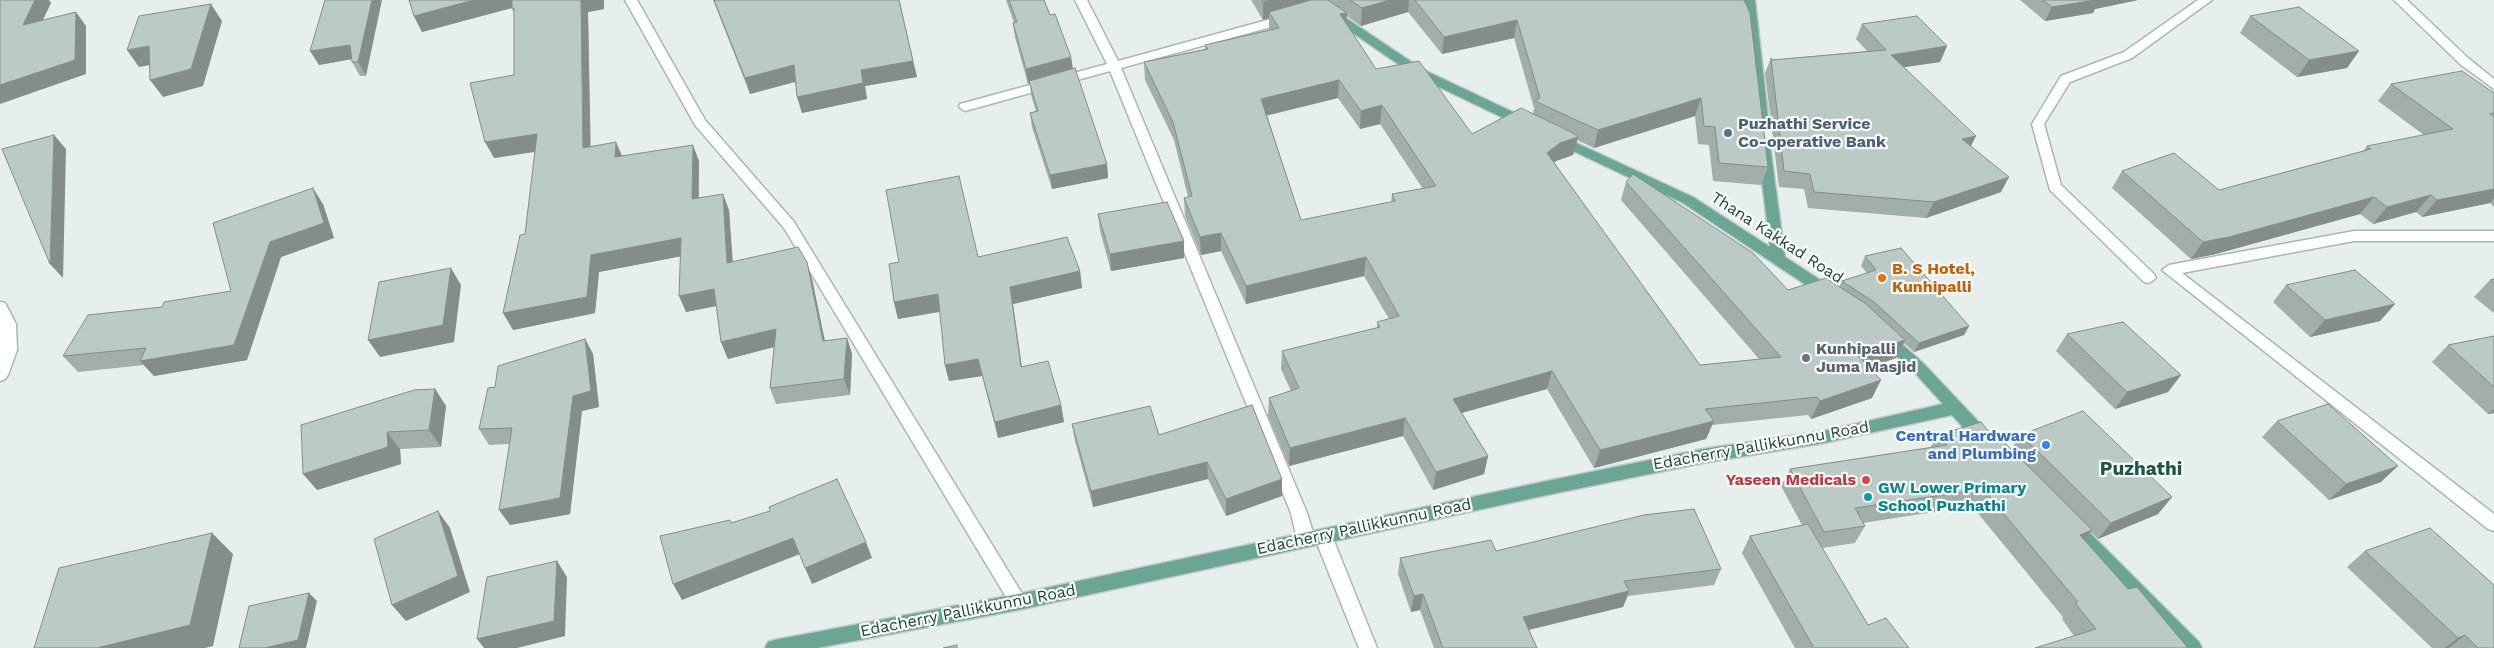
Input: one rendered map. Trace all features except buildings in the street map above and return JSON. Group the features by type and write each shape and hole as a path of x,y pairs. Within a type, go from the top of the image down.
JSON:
{"main road":[{"name":"Thana Kakkad Road","path":"1311,0 1418,72 1688,200 1778,258 1840,301"},
{"path":"1749,0 1778,258"},
{"path":"1877,330 1919,368 1954,408 1996,450"},
{"name":"Edacherry Pallikkunnu Road","path":"774,648 1018,602 1703,456 1824,436 1954,408"},
{"path":"2059,514 2193,648"}],"street":[{"path":"631,0 700,122 790,225 1018,602"},
{"path":"1081,0 1115,67 1299,513 1315,538 1368,648"},
{"path":"2149,278 2055,187 2038,124 2065,79 2128,55 2206,0"},
{"path":"2400,0 2464,61 2494,85"},
{"path":"965,107 1324,9"},
{"path":"2494,236 2354,236 2169,270 2494,524"},
{"path":"0,307 8,324 9,350 0,375"}],"place":[{"name":"Puzhathi Service Co-operative Bank","path":"1728,133"},
{"name":"B. S Hotel, Kunhipalli","path":"1882,278"},
{"name":"Kunhipalli Juma Masjid","path":"1806,358"},
{"name":"Central Hardware and Plumbing","path":"2046,445"},
{"name":"Yaseen Medicals","path":"1866,480"},
{"name":"GW Lower Primary School Puzhathi","path":"1868,497"}],"district":[{"name":"Puzhathi","path":"2141,469"}]}
